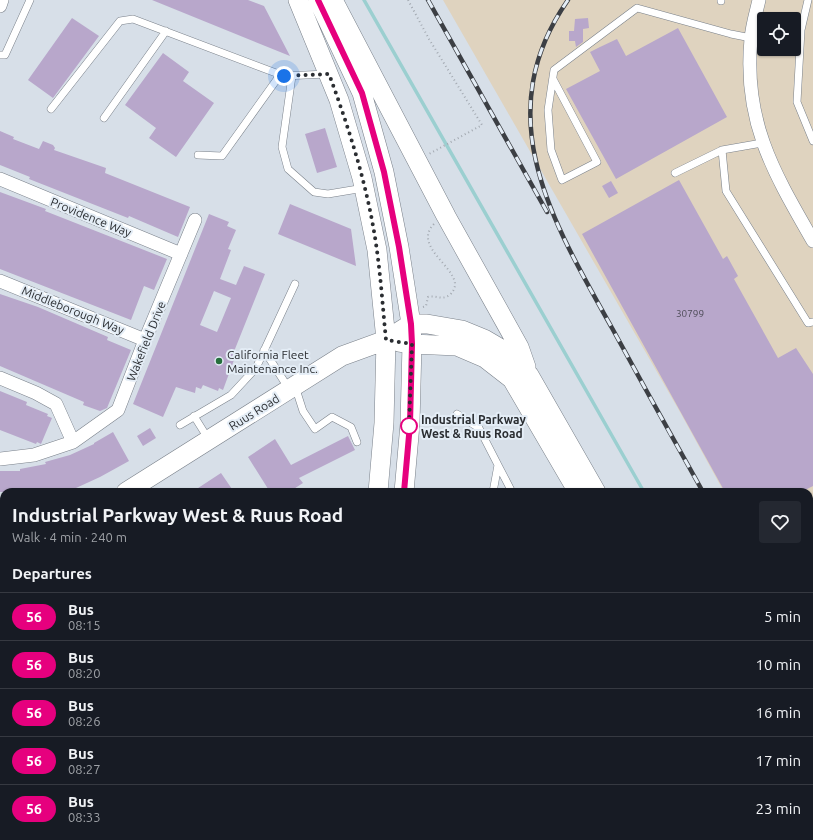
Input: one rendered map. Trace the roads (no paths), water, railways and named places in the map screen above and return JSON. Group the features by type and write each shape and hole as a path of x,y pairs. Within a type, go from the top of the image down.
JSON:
{"main road":[{"path":"298,0 339,100 364,188 377,250 386,340 384,423 378,488"},
{"path":"318,0 362,93 384,172 411,324 410,424 404,488"},
{"path":"333,0 446,216 518,347 529,375 594,488"},
{"path":"411,324 427,324 462,330 484,338 508,353 529,375"},
{"name":"Ruus Road","path":"132,488 342,356 386,340 411,324"},
{"path":"386,340 412,344 457,346 485,358 512,379 576,488"}],"street":[{"path":"0,6 2,0"},
{"path":"759,0 751,38 749,74 754,110 762,143 777,178 813,241"},
{"name":"Providence Way","path":"0,180 181,254"},
{"name":"Wakefield Drive","path":"0,459 34,455 73,442 118,410 145,340 195,220"},
{"name":"Middleborough Way","path":"0,281 145,340"},
{"path":"0,378 36,393 56,404 73,442"}],"lane":[{"path":"0,55 5,55 30,0"},
{"path":"808,0 801,30 797,102 813,141"},
{"path":"553,79 597,162 562,180 551,150 548,110 554,70 637,8 731,34 751,38"},
{"path":"51,109 120,21 132,19 280,75 292,76 329,74"},
{"path":"104,118 166,31"},
{"path":"198,155 222,156 280,75"},
{"path":"292,76 282,147 288,169 314,192 328,194 364,188"},
{"path":"675,173 722,150 762,143"},
{"path":"722,150 726,191 811,324"},
{"path":"180,425 231,395 241,386 256,368 295,284"},
{"path":"264,350 292,388 303,411 315,429 332,417 351,427 357,442"},
{"path":"457,414 479,428 510,488"},
{"path":"194,416 209,440"},
{"path":"494,488 498,465"}],"waterway":[{"path":"364,0 642,488"}],"railway":[{"path":"428,0 547,212"},
{"path":"568,0 544,43 532,85 531,127 538,168 551,208 569,248 701,488"}],"place":[{"name":"California Fleet Maintenance Inc.","path":"219,361"},
{"name":"Industrial Parkway West & Ruus Road","path":"409,426"}]}
